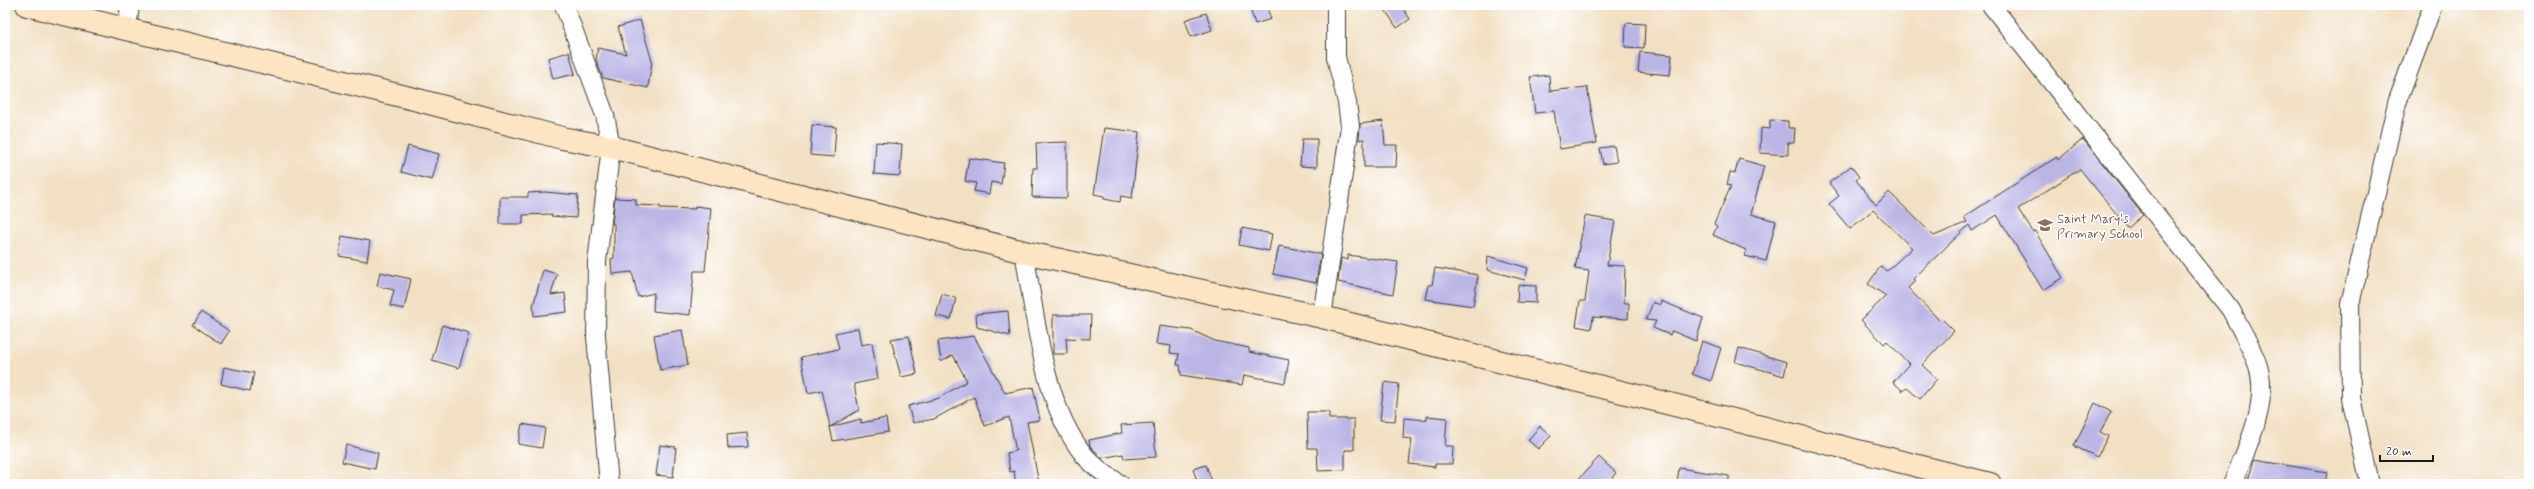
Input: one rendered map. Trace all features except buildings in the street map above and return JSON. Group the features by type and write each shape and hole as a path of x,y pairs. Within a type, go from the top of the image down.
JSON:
{"main road":[{"path":"27,5 414,98 562,138 611,147 1024,252 1322,317 1990,484"}],"street":[{"path":"127,29 130,5"},
{"path":"564,5 605,115 611,147 597,262 596,336 609,484"},
{"path":"1322,317 1350,126 1347,102 1336,57 1336,5"},
{"path":"1991,5 2230,310 2249,346 2258,366 2260,384 2258,408 2254,433 2232,484"},
{"path":"2370,484 2351,398 2350,304 2397,103 2433,5"},
{"path":"1024,252 1048,372 1058,409 1071,436 1085,456 1103,473 1120,484"}],"place":[{"name":"Saint Mary's Primary School","path":"2045,225"}]}
